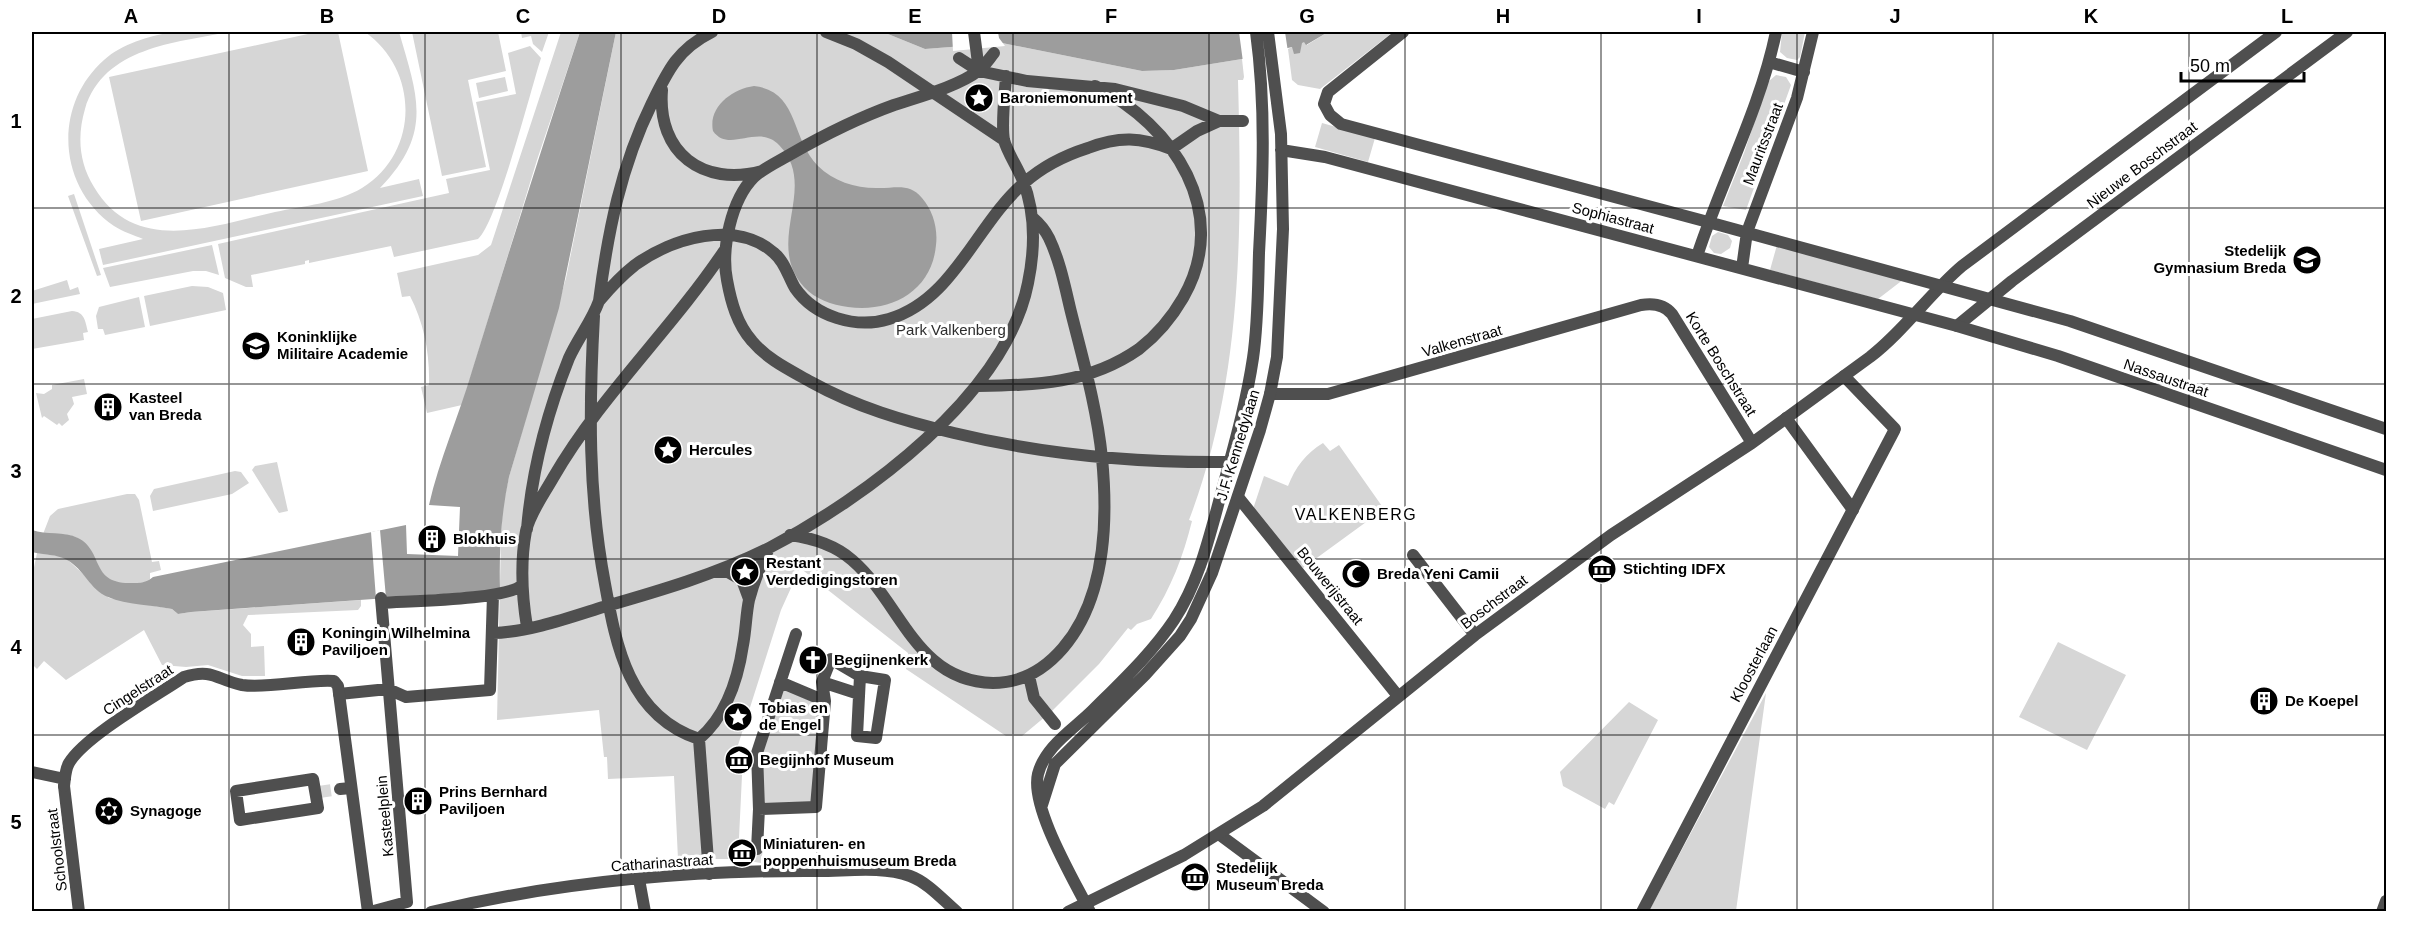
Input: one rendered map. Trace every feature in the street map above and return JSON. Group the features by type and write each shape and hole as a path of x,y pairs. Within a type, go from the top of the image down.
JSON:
{"street":[{"path":"527,627 522,585 533,478 553,402 570,355 594,315 599,301 608,237 620,181 637,133 675,60 684,49 712,32"},
{"path":"826,32 867,49 902,70 1004,140"},
{"path":"974,32 979,71"},
{"name":"J.F. Kennedylaan","path":"1042,805 1055,764 1124,698 1180,636 1207,586 1270,394 1279,334 1283,207 1281,150 1278,101 1256,32"},
{"name":"J.F. Kennedylaan","path":"1088,907 1053,838 1036,791 1037,778 1041,764 1050,750 1092,711 1150,650 1182,607 1200,567 1248,390 1256,331 1268,32"},
{"name":"Sophiastraat","path":"1403,32 1328,92 1324,104 1330,115 1341,124 1966,292"},
{"name":"Mauritsstraat","path":"1697,256 1769,62 1776,32"},
{"name":"Mauritsstraat","path":"1742,268 1747,232 1797,98 1813,32"},
{"name":"Nieuwe Boschstraat","path":"1914,314 1941,285 1971,259 2276,32"},
{"name":"Nieuwe Boschstraat","path":"1957,326 1990,298 2347,32"},
{"path":"994,53 979,71 931,92 870,114 810,143 764,170 747,186 733,215 724,251 726,275 735,313 746,333 761,351 790,371 827,391 895,418 936,429 1014,447 1102,458 1230,462"},
{"path":"959,58 979,71 1027,81 1095,86 1160,100 1219,121 1243,121"},
{"path":"1769,62 1804,72"},
{"path":"493,633 527,627 609,606 709,572 769,548 876,480 936,429 978,386 1003,348 1022,306 1031,264 1032,217 1024,183 1004,140 1006,76"},
{"path":"662,83 660,105 665,125 672,142 682,156 695,166 712,173 732,177 764,170"},
{"path":"978,386 1051,384 1087,374 1121,359 1152,338 1176,311 1194,275 1202,238 1198,204 1192,187 1171,149 1159,134 1123,101 1095,86"},
{"path":"1171,149 1197,131 1219,121"},
{"path":"599,301 622,276 652,255 686,241 707,236 727,235 761,243 776,254 796,289 819,310 851,322 867,323 888,320 907,312 933,295 1007,200 1024,183 1065,157 1107,142 1137,139 1171,149"},
{"name":"Sophiastraat","path":"1281,150 1326,157 1935,320"},
{"path":"790,536 827,545 853,561 924,652 951,674 972,681 1001,683 1029,676 1048,664 1066,645 1081,622 1092,595 1099,567 1102,540 1102,458 1087,374 1054,251 1047,235 1032,217"},
{"path":"527,530 557,471 590,421 724,251"},
{"name":"Nassaustraat","path":"1966,292 2070,321 2386,429"},
{"name":"Valkenstraat","path":"1248,390 1270,394 1328,394 1641,306 1660,306"},
{"name":"Korte Boschstraat","path":"1660,306 1672,314 1752,443"},
{"name":"Boschstraat","path":"1068,912 1088,907 1220,835 1305,774 1475,635 1611,535 1752,443 1884,346 1914,314"},
{"path":"594,315 590,460 595,524 618,651 637,688 664,720 686,735 699,739"},
{"name":"Nassaustraat","path":"1935,320 2058,357 2386,470"},
{"name":"Kloosterlaan","path":"1642,912 1895,430 1844,376"},
{"path":"1786,418 1852,510"},
{"name":"Bouwerijstraat","path":"1238,497 1398,696"},
{"path":"699,739 709,730 730,695 743,648 749,602 759,569 769,548"},
{"path":"1413,555 1475,635"},
{"path":"709,572 728,572 735,576 746,587 749,602"},
{"name":"Kasteelplein","path":"331,680 337,683 339,694 345,789 369,912 407,902 381,601 496,595 512,592 522,585"},
{"path":"339,694 388,689 406,698 490,690 496,595"},
{"path":"756,861 759,809 757,753 796,634"},
{"path":"759,809 816,807 825,701 822,682 831,659 860,676 885,680 876,738 857,736 860,676"},
{"name":"Cingelstraat","path":"65,782 70,762 87,745 107,728 184,677 196,673 209,674 247,686 331,680"},
{"path":"1029,676 1034,698 1055,724"},
{"path":"780,682 825,701"},
{"path":"822,682 859,694"},
{"path":"699,739 709,874"},
{"path":"32,772 65,782"},
{"path":"313,779 317,793 318,808 240,820 236,791 313,779"},
{"name":"Schoolstraat","path":"65,782 79,912"},
{"path":"1220,835 1324,912"},
{"name":"Catharinastraat","path":"431,912 568,886 709,874 756,861 893,872 910,876 920,881 957,912"},
{"path":"639,879 645,912"},
{"path":"2382,912 2386,901"}],"green space":[{"path":"171,32 228,32 164,45 125,60 108,72 94,88 82,119 80,139 82,159 89,178 111,208 131,222 153,229 177,231 226,224 331,201 362,188 381,173 395,154 403,133 406,111 403,89 395,67 383,48 365,32 399,32 415,95 414,132 408,150 397,168 380,188 419,179 423,196 103,265 99,249 143,239 114,226 95,210 81,190 72,168 68,145 70,122 76,99 87,78 111,54 136,42"},
{"path":"317,32 338,32 368,171 141,221 109,77"},
{"path":"412,32 498,32 506,71 468,80 486,167 442,176"},
{"path":"521,32 549,32 542,52 533,44 531,36 522,38"},
{"path":"561,32 580,32 537,160 462,405 427,413 421,387 429,385 425,339 410,296 402,297 397,273 478,255 491,245"},
{"name":"Park Valkenberg","path":"616,32 883,32 925,49 1002,43 1142,71 1174,70 1242,59 1244,77 1243,80 1238,80 1240,192 1238,248 1229,358 1220,413 1207,467 1189,520 1192,521 1170,584 1151,619 1137,624 1131,630 1128,628 1099,664 1052,711 1022,736 1006,736 906,669 908,653 800,568 781,610 732,764 731,771 742,775 738,859 678,859 674,776 608,779 607,757 604,757 599,710 497,720 503,504 566,278"},
{"path":"1328,32 1393,32 1320,89 1298,85 1292,80 1288,49 1304,41 1307,45"},
{"path":"1782,32 1805,32 1800,57 1797,60 1787,58 1780,52"},
{"path":"530,46 541,58 504,183 486,228 478,239 394,257 391,246 309,263 309,260 305,261 305,264 251,275 253,287 246,287 225,278 218,244 449,193 446,179 490,170 476,102 516,94 508,53"},
{"path":"1776,75 1786,77 1791,85 1746,210 1723,206 1768,82"},
{"path":"505,77 508,91 479,98 476,83"},
{"path":"1322,123 1375,138 1368,162 1315,147"},
{"path":"74,194 101,275 97,276 68,196"},
{"path":"1718,232 1728,235 1732,241 1730,248 1721,254 1714,253 1709,247 1712,236"},
{"path":"212,245 219,275 206,271 193,271 110,287 103,268"},
{"path":"1777,245 1904,279 1878,299 1770,270"},
{"path":"67,280 70,290 78,287 80,294 32,304 32,291"},
{"path":"192,286 208,287 223,293 226,310 150,326 144,296"},
{"path":"139,297 145,327 105,335 103,329 98,329 96,316 99,307"},
{"path":"72,311 80,313 85,321 88,332 83,333 84,340 32,349 32,319"},
{"path":"84,379 87,394 72,397 74,404 67,414 69,420 62,426 44,416 42,418 36,393 44,394 52,389 52,385"},
{"path":"1323,443 1330,451 1339,445 1384,509 1303,568 1253,509 1264,476 1288,486 1302,462 1311,451"},
{"path":"277,462 288,511 279,513 252,470 255,466"},
{"path":"235,471 241,472 249,483 232,494 153,511 150,496 154,489"},
{"path":"135,494 139,500 152,562 159,561 161,570 150,573 150,579 147,582 126,584 111,580 105,576 88,548 75,537 43,534 50,516 58,509"},
{"path":"37,553 61,556 69,561 109,598 172,609 178,614 361,600 361,606 358,610 248,615 243,625 251,634 251,647 264,646 265,676 242,676 208,665 186,667 162,665 144,630 66,680 44,661 37,669 32,664 32,577"},
{"path":"2058,642 2126,675 2087,750 2019,717"},
{"path":"781,688 820,705 812,802 762,804 760,752"},
{"path":"1766,693 1736,911 1649,911"},
{"path":"1629,702 1658,720 1614,805 1609,802 1605,809 1563,786 1560,772"}],"shaded area":[{"path":"580,32 616,32 559,308 509,477 501,533 500,590 178,614 172,609 115,600 96,590 67,560 32,552 32,530 73,536 86,544 103,573 109,578 118,582 137,583 145,582 153,577 406,525 407,554 458,556 460,507 429,505"},
{"path":"883,32 1328,32 1306,45 1302,43 1300,53 1294,54 1292,47 1242,59 1174,70 1142,71 1002,43 925,49"},
{"path":"754,86 769,90 787,106 809,154 830,176 860,187 906,188 917,193 926,203 932,214 936,232 933,261 927,275 907,296 879,306 848,307 824,301 804,287 793,269 789,251 794,196 794,178 790,161 779,145 771,139 753,137 727,140 713,131 714,114 723,101 738,91"}],"pier":[{"path":"952,32 998,32 1005,46 953,51"},
{"path":"1239,32 1285,32 1288,52 1243,62"},
{"path":"380,530 386,598 376,599 371,532"}],"tunnel":[{"path":"319,792 340,789"},
{"path":"755,862 757,849"}],"place":[{"name":"Baroniemonument","path":"979,98"},
{"name":"Stedelijk Gymnasium Breda","path":"2307,260"},
{"name":"Koninklijke Militaire Academie","path":"256,346"},
{"name":"Kasteel van Breda","path":"108,407"},
{"name":"Hercules","path":"668,450"},
{"name":"Blokhuis","path":"432,539"},
{"name":"Stichting IDFX","path":"1602,569"},
{"name":"Restant Verdedigingstoren","path":"745,572"},
{"name":"Breda Yeni Camii","path":"1356,574"},
{"name":"Koningin Wilhelmina Paviljoen","path":"301,642"},
{"name":"Begijnenkerk","path":"813,660"},
{"name":"De Koepel","path":"2264,701"},
{"name":"Tobias en de Engel","path":"738,717"},
{"name":"Begijnhof Museum","path":"739,760"},
{"name":"Prins Bernhard Paviljoen","path":"418,801"},
{"name":"Synagoge","path":"109,811"},
{"name":"Miniaturen- en poppenhuismuseum Breda","path":"742,853"},
{"name":"Stedelijk Museum Breda","path":"1195,877"}],"district":[{"name":"VALKENBERG","path":"1356,514"}]}
